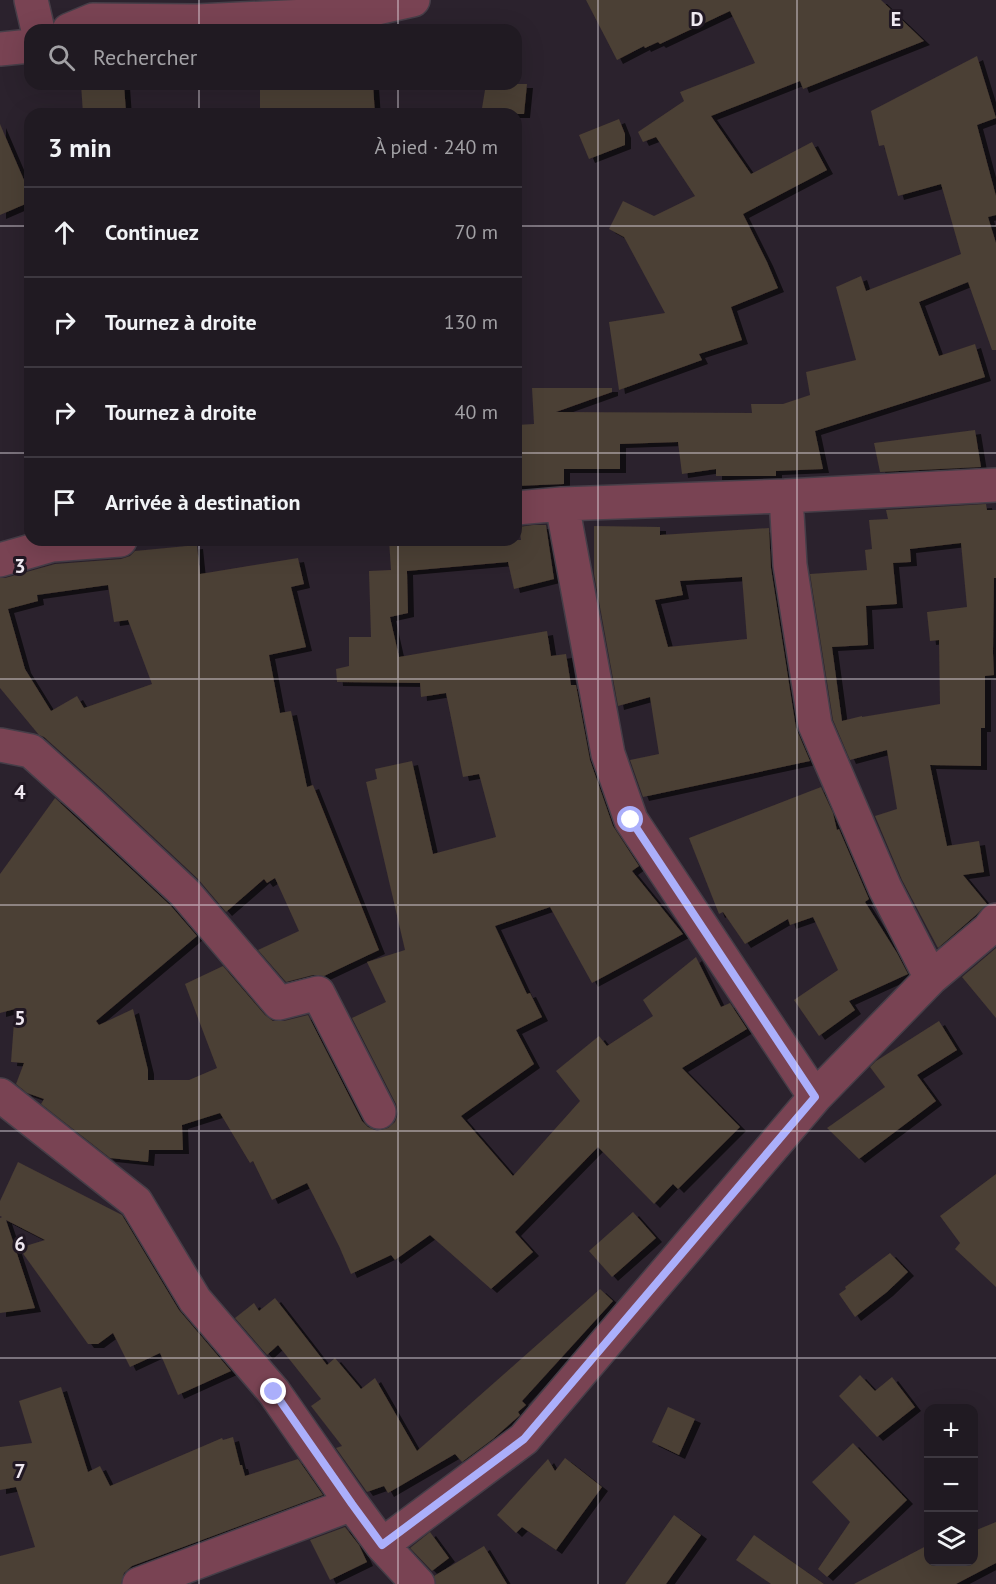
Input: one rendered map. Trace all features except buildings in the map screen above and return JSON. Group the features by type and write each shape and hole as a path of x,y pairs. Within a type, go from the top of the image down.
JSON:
{"street":[{"path":"31,0 37,24"},
{"path":"83,24 93,20 197,21 351,14 413,0"},
{"path":"0,49 24,47"},
{"path":"522,507 996,485"},
{"path":"786,496 790,565 815,725 885,888 931,978"},
{"path":"562,504 608,754 631,820 815,1097"},
{"path":"0,560 49,546"},
{"path":"0,746 32,750 184,893 279,1003 318,993 379,1112"},
{"path":"382,1545 524,1439 815,1097 931,978 994,928"},
{"path":"0,1095 136,1202 195,1300 274,1392 382,1545 418,1584"},
{"path":"139,1584 352,1504"}],"route":[{"path":"274,1392 382,1545 524,1439 815,1097 631,820"}]}
